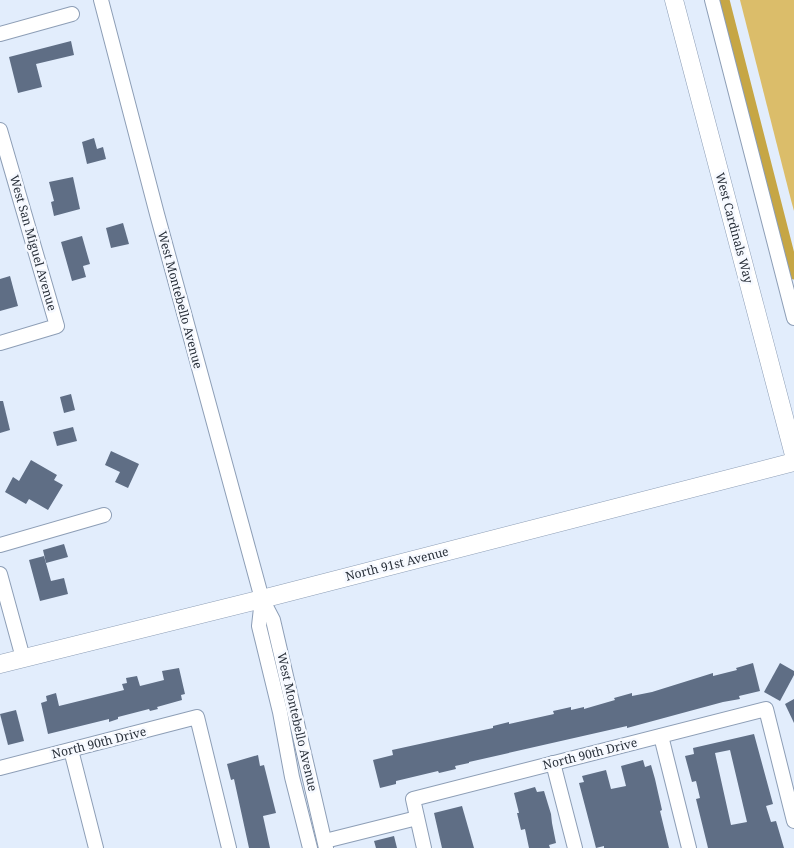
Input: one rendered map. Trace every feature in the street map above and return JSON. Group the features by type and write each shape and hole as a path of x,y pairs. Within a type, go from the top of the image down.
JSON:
{"main road":[{"name":"West Cardinals Way","path":"674,0 794,455"},
{"name":"North 91st Avenue","path":"0,664 262,599 794,462"}],"street":[{"name":"West Montebello Avenue","path":"101,0 262,599 273,620 325,845"},
{"path":"712,0 794,318"},
{"path":"0,34 72,14"},
{"name":"West San Miguel Avenue","path":"0,130 57,326 0,343"},
{"path":"0,545 104,515"},
{"path":"0,574 23,658"},
{"name":"West Montebello Avenue","path":"262,599 259,626 280,712 292,777 310,848"},
{"name":"North 90th Drive","path":"417,818 413,799 766,709 794,821"},
{"name":"North 90th Drive","path":"0,768 198,717 230,848"},
{"path":"661,736 689,848"},
{"path":"72,750 96,848"},
{"path":"553,763 575,848"},
{"path":"325,845 417,818 424,848"}],"shaded area":[{"path":"740,0 794,0 794,211 791,200"}],"building":[{"path":"71,41 74,55 36,64 42,87 18,93 9,57"},
{"path":"94,138 97,149 103,147 106,159 87,164 82,142"},
{"path":"73,177 80,209 54,216 51,202 54,201 49,182"},
{"path":"123,223 129,244 111,248 106,228"},
{"path":"82,236 90,264 83,266 86,277 72,281 61,242"},
{"path":"10,276 18,306 0,311 0,279"},
{"path":"71,394 75,410 64,413 60,397"},
{"path":"0,401 3,401 10,430 0,433"},
{"path":"73,427 77,441 57,446 53,432"},
{"path":"111,451 139,464 128,488 115,482 120,472 105,465"},
{"path":"31,460 57,475 54,480 63,485 48,510 29,499 26,504 5,492 13,477 19,481"},
{"path":"64,544 68,557 46,563 43,550"},
{"path":"44,556 51,581 64,578 68,594 40,601 29,560"},
{"path":"753,663 760,691 739,696 740,699 627,728 627,726 469,762 455,766 456,769 439,773 438,771 396,781 396,784 380,788 373,760 393,755 392,750 493,728 493,726 509,722 509,724 554,714 553,711 571,707 571,710 584,707 584,709 632,693 632,696 652,692 713,673 713,676 737,670 736,668"},
{"path":"780,663 794,671 794,675 780,701 764,692"},
{"path":"179,668 185,694 181,695 182,700 157,707 158,709 150,711 149,709 118,717 118,719 109,722 109,719 48,734 41,703 47,701 46,696 56,693 59,706 124,690 122,684 127,683 126,678 137,676 140,686 164,680 162,671"},
{"path":"794,699 794,723 785,704"},
{"path":"16,710 24,741 8,745 0,714"},
{"path":"754,734 773,804 766,806 771,822 776,821 784,848 708,848 696,799 700,798 696,781 692,782 685,756 694,754 693,748","holes":["730,750 747,822 731,825 715,753"]},
{"path":"258,755 260,766 264,765 276,813 263,816 270,848 249,848 234,779 231,780 227,764"},
{"path":"643,760 645,767 651,765 669,848 604,848 604,846 596,848 579,783 584,782 582,776 606,770 611,789 626,786 621,766"},
{"path":"535,787 537,792 544,791 551,814 556,843 549,845 550,848 529,848 525,829 521,830 514,793"},
{"path":"462,806 474,848 442,848 434,813"},
{"path":"394,836 397,848 376,848 374,841"}],"waterway":[{"path":"724,0 794,274"}]}
